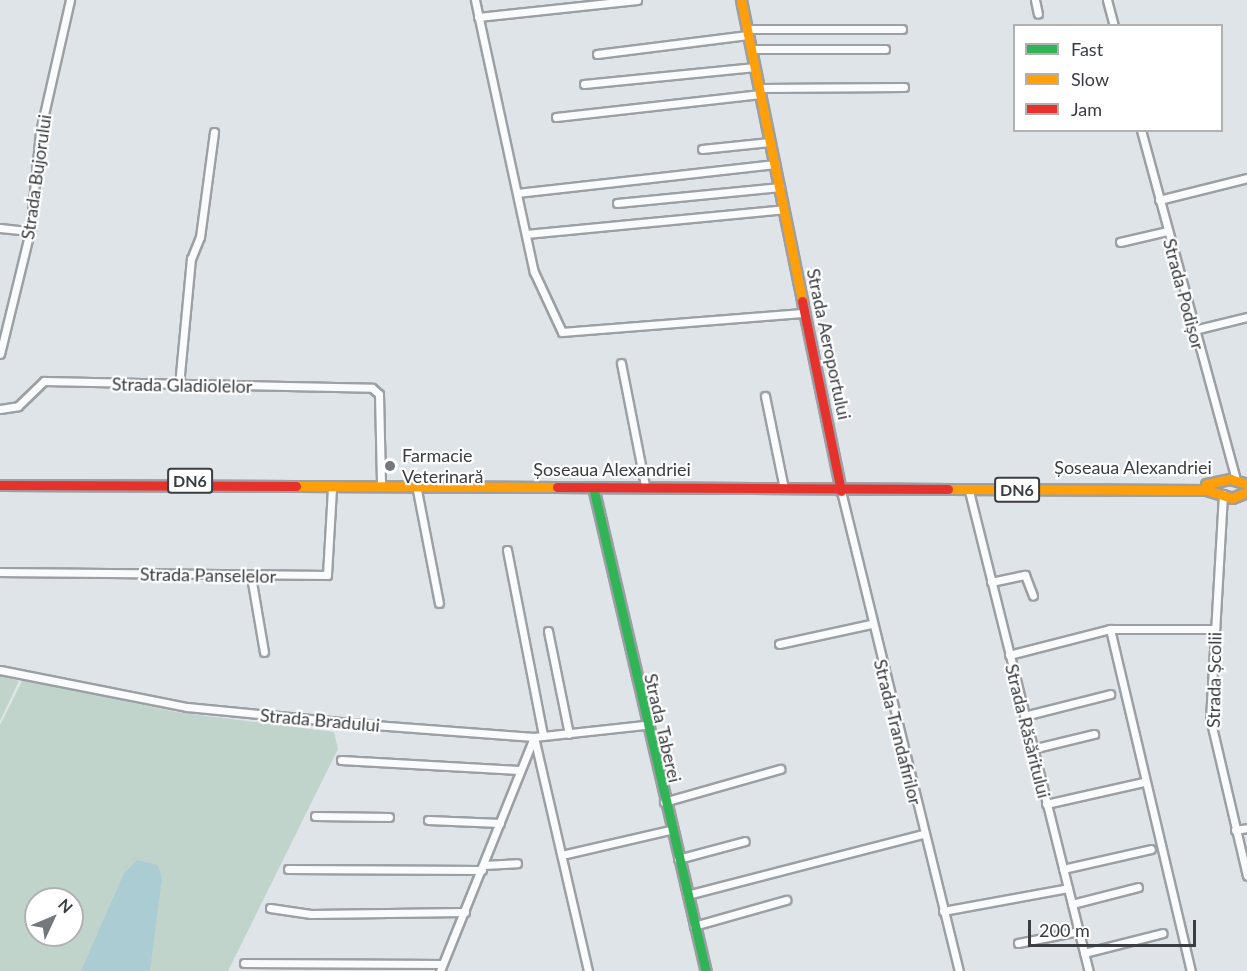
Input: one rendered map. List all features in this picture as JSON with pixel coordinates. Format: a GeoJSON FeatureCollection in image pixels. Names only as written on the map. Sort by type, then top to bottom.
{"type":"FeatureCollection","features":[{"type":"Feature","properties":{"kind":"main road","name":"Strada Aeroportului"},"geometry":{"type":"LineString","coordinates":[[741,0],[841,488]]}},
{"type":"Feature","properties":{"kind":"main road","name":"Șoseaua Alexandriei"},"geometry":{"type":"LineString","coordinates":[[0,479],[645,485],[783,484],[841,488],[969,491],[1223,487],[1240,482],[1240,494],[1223,487],[841,488],[594,491],[0,485]]}},
{"type":"Feature","properties":{"kind":"main road","name":"Strada Taberei"},"geometry":{"type":"LineString","coordinates":[[594,491],[644,725],[706,971]]}},
{"type":"Feature","properties":{"kind":"street","name":"Strada Bujorului"},"geometry":{"type":"LineString","coordinates":[[0,354],[30,231],[40,132],[70,0]]}},
{"type":"Feature","properties":{"kind":"street"},"geometry":{"type":"LineString","coordinates":[[474,0],[534,272],[565,333],[806,313]]}},
{"type":"Feature","properties":{"kind":"street"},"geometry":{"type":"LineString","coordinates":[[478,17],[637,0]]}},
{"type":"Feature","properties":{"kind":"street"},"geometry":{"type":"LineString","coordinates":[[1035,0],[1038,14]]}},
{"type":"Feature","properties":{"kind":"street"},"geometry":{"type":"LineString","coordinates":[[1107,0],[1113,24]]}},
{"type":"Feature","properties":{"kind":"street"},"geometry":{"type":"LineString","coordinates":[[597,54],[748,32],[902,29]]}},
{"type":"Feature","properties":{"kind":"street"},"geometry":{"type":"LineString","coordinates":[[751,49],[885,49]]}},
{"type":"Feature","properties":{"kind":"street"},"geometry":{"type":"LineString","coordinates":[[584,84],[755,67]]}},
{"type":"Feature","properties":{"kind":"street"},"geometry":{"type":"LineString","coordinates":[[556,117],[761,91],[904,87]]}},
{"type":"Feature","properties":{"kind":"street"},"geometry":{"type":"LineString","coordinates":[[179,385],[192,259],[200,237],[214,132]]}},
{"type":"Feature","properties":{"kind":"street","name":"Strada Podișor"},"geometry":{"type":"LineString","coordinates":[[1142,132],[1227,458],[1240,482]]}},
{"type":"Feature","properties":{"kind":"street"},"geometry":{"type":"LineString","coordinates":[[702,149],[770,142]]}},
{"type":"Feature","properties":{"kind":"street"},"geometry":{"type":"LineString","coordinates":[[517,193],[775,164]]}},
{"type":"Feature","properties":{"kind":"street"},"geometry":{"type":"LineString","coordinates":[[1159,200],[1247,178]]}},
{"type":"Feature","properties":{"kind":"street"},"geometry":{"type":"LineString","coordinates":[[617,203],[780,187]]}},
{"type":"Feature","properties":{"kind":"street"},"geometry":{"type":"LineString","coordinates":[[526,234],[784,209]]}},
{"type":"Feature","properties":{"kind":"street"},"geometry":{"type":"LineString","coordinates":[[0,228],[30,231]]}},
{"type":"Feature","properties":{"kind":"street"},"geometry":{"type":"LineString","coordinates":[[1120,242],[1167,231]]}},
{"type":"Feature","properties":{"kind":"street"},"geometry":{"type":"LineString","coordinates":[[1194,330],[1247,317]]}},
{"type":"Feature","properties":{"kind":"street"},"geometry":{"type":"LineString","coordinates":[[621,363],[645,485]]}},
{"type":"Feature","properties":{"kind":"street","name":"Strada Gladiolelor"},"geometry":{"type":"LineString","coordinates":[[0,409],[18,406],[44,381],[376,390],[381,483]]}},
{"type":"Feature","properties":{"kind":"street"},"geometry":{"type":"LineString","coordinates":[[765,396],[783,484]]}},
{"type":"Feature","properties":{"kind":"street","name":"Strada Podișor"},"geometry":{"type":"LineString","coordinates":[[1223,487],[1227,458]]}},
{"type":"Feature","properties":{"kind":"street","name":"Strada Școlii"},"geometry":{"type":"LineString","coordinates":[[1223,487],[1224,516],[1215,629],[1211,728],[1247,876]]}},
{"type":"Feature","properties":{"kind":"street","name":"Strada Panselelor"},"geometry":{"type":"LineString","coordinates":[[0,572],[251,576],[330,573],[332,488]]}},
{"type":"Feature","properties":{"kind":"street","name":"Strada Trandafirilor"},"geometry":{"type":"LineString","coordinates":[[841,488],[871,624],[959,971]]}},
{"type":"Feature","properties":{"kind":"street"},"geometry":{"type":"LineString","coordinates":[[417,490],[438,603]]}},
{"type":"Feature","properties":{"kind":"street","name":"Strada Răsăritului"},"geometry":{"type":"LineString","coordinates":[[969,491],[1089,971]]}},
{"type":"Feature","properties":{"kind":"street","name":"Strada Școlii"},"geometry":{"type":"LineString","coordinates":[[1224,516],[1240,494]]}},
{"type":"Feature","properties":{"kind":"street"},"geometry":{"type":"LineString","coordinates":[[507,550],[543,736]]}},
{"type":"Feature","properties":{"kind":"street"},"geometry":{"type":"LineString","coordinates":[[992,582],[1025,575],[1033,596]]}},
{"type":"Feature","properties":{"kind":"street"},"geometry":{"type":"LineString","coordinates":[[251,576],[264,652]]}},
{"type":"Feature","properties":{"kind":"street"},"geometry":{"type":"LineString","coordinates":[[779,644],[871,624]]}},
{"type":"Feature","properties":{"kind":"street"},"geometry":{"type":"LineString","coordinates":[[1110,629],[1144,782],[1191,971]]}},
{"type":"Feature","properties":{"kind":"street"},"geometry":{"type":"LineString","coordinates":[[1009,656],[1110,629],[1215,629]]}},
{"type":"Feature","properties":{"kind":"street"},"geometry":{"type":"LineString","coordinates":[[548,631],[569,734]]}},
{"type":"Feature","properties":{"kind":"street","name":"Strada Bradului"},"geometry":{"type":"LineString","coordinates":[[0,670],[187,707],[534,737],[644,725]]}},
{"type":"Feature","properties":{"kind":"street"},"geometry":{"type":"LineString","coordinates":[[1024,716],[1110,694]]}},
{"type":"Feature","properties":{"kind":"street"},"geometry":{"type":"LineString","coordinates":[[1032,749],[1094,734]]}},
{"type":"Feature","properties":{"kind":"street"},"geometry":{"type":"LineString","coordinates":[[244,963],[441,968],[534,737]]}},
{"type":"Feature","properties":{"kind":"street"},"geometry":{"type":"LineString","coordinates":[[534,737],[588,971]]}},
{"type":"Feature","properties":{"kind":"street"},"geometry":{"type":"LineString","coordinates":[[341,760],[519,770]]}},
{"type":"Feature","properties":{"kind":"street"},"geometry":{"type":"LineString","coordinates":[[664,805],[780,769]]}},
{"type":"Feature","properties":{"kind":"street"},"geometry":{"type":"LineString","coordinates":[[664,805],[771,776]]}},
{"type":"Feature","properties":{"kind":"street"},"geometry":{"type":"LineString","coordinates":[[1046,804],[1144,782]]}},
{"type":"Feature","properties":{"kind":"street"},"geometry":{"type":"LineString","coordinates":[[315,816],[389,817]]}},
{"type":"Feature","properties":{"kind":"street"},"geometry":{"type":"LineString","coordinates":[[428,820],[500,823]]}},
{"type":"Feature","properties":{"kind":"street"},"geometry":{"type":"LineString","coordinates":[[1235,830],[1247,828]]}},
{"type":"Feature","properties":{"kind":"street"},"geometry":{"type":"LineString","coordinates":[[566,854],[670,830]]}},
{"type":"Feature","properties":{"kind":"street"},"geometry":{"type":"LineString","coordinates":[[687,895],[923,834]]}},
{"type":"Feature","properties":{"kind":"street"},"geometry":{"type":"LineString","coordinates":[[678,859],[745,841]]}},
{"type":"Feature","properties":{"kind":"street"},"geometry":{"type":"LineString","coordinates":[[1063,869],[1151,849]]}},
{"type":"Feature","properties":{"kind":"street"},"geometry":{"type":"LineString","coordinates":[[288,869],[483,867],[517,863]]}},
{"type":"Feature","properties":{"kind":"street"},"geometry":{"type":"LineString","coordinates":[[1072,903],[1138,887]]}},
{"type":"Feature","properties":{"kind":"street"},"geometry":{"type":"LineString","coordinates":[[943,911],[1068,888]]}},
{"type":"Feature","properties":{"kind":"street"},"geometry":{"type":"LineString","coordinates":[[694,926],[786,900]]}},
{"type":"Feature","properties":{"kind":"street"},"geometry":{"type":"LineString","coordinates":[[270,908],[311,914],[465,912]]}},
{"type":"Feature","properties":{"kind":"street"},"geometry":{"type":"LineString","coordinates":[[1018,943],[1079,931]]}},
{"type":"Feature","properties":{"kind":"street"},"geometry":{"type":"LineString","coordinates":[[1084,953],[1163,933]]}},
{"type":"Feature","properties":{"kind":"green space"},"geometry":{"type":"Polygon","coordinates":[[[0,675],[19,681],[0,721],[0,675]]]}},
{"type":"Feature","properties":{"kind":"green space"},"geometry":{"type":"Polygon","coordinates":[[[23,679],[176,712],[334,732],[338,749],[228,971],[0,971],[0,725],[23,679]]]}},
{"type":"Feature","properties":{"kind":"water"},"geometry":{"type":"Polygon","coordinates":[[[137,860],[158,865],[162,878],[150,971],[81,971],[124,873],[137,860]]]}},
{"type":"Feature","properties":{"kind":"traffic: fast"},"geometry":{"type":"LineString","coordinates":[[594,491],[706,971]]}},
{"type":"Feature","properties":{"kind":"traffic: slow"},"geometry":{"type":"LineString","coordinates":[[741,0],[802,301]]}},
{"type":"Feature","properties":{"kind":"traffic: slow"},"geometry":{"type":"LineString","coordinates":[[1206,484],[1230,479],[1247,484]]}},
{"type":"Feature","properties":{"kind":"traffic: slow"},"geometry":{"type":"LineString","coordinates":[[296,486],[557,487]]}},
{"type":"Feature","properties":{"kind":"traffic: slow"},"geometry":{"type":"LineString","coordinates":[[948,489],[1206,490],[1232,498],[1247,492]]}},
{"type":"Feature","properties":{"kind":"traffic: jam"},"geometry":{"type":"LineString","coordinates":[[802,301],[841,491]]}},
{"type":"Feature","properties":{"kind":"traffic: jam"},"geometry":{"type":"LineString","coordinates":[[0,485],[296,486]]}},
{"type":"Feature","properties":{"kind":"traffic: jam"},"geometry":{"type":"LineString","coordinates":[[557,487],[948,489]]}},
{"type":"Feature","properties":{"kind":"place","name":"Farmacie Veterinară"},"geometry":{"type":"Point","coordinates":[390,466]}}]}
